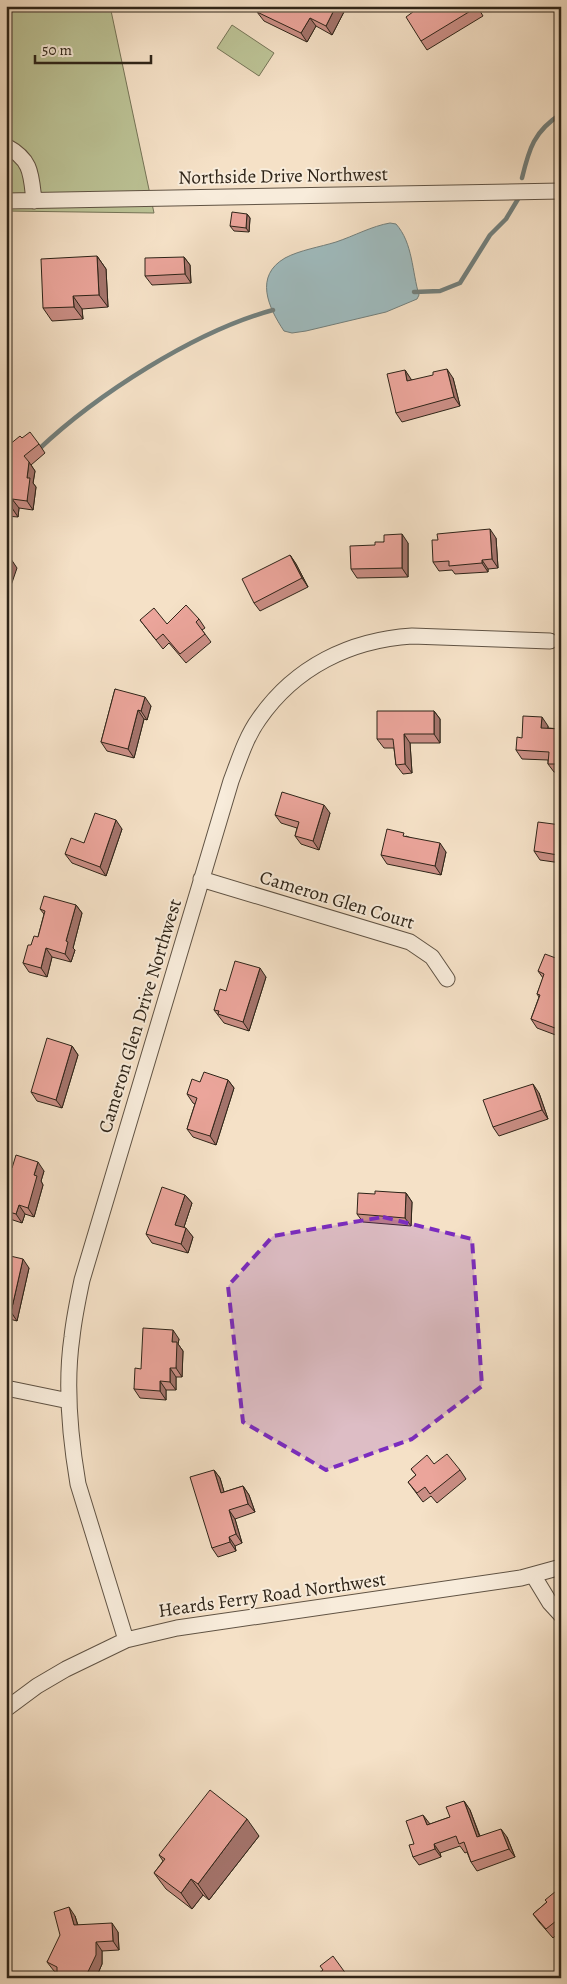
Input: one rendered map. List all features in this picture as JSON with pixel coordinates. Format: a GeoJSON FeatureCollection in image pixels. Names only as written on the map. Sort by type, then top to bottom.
{"type":"FeatureCollection","features":[{"type":"Feature","properties":{"kind":"street"},"geometry":{"type":"LineString","coordinates":[[6,146],[25,160],[31,171],[34,201]]}},
{"type":"Feature","properties":{"kind":"street","name":"Northside Drive Northwest"},"geometry":{"type":"LineString","coordinates":[[6,201],[561,191]]}},
{"type":"Feature","properties":{"kind":"street","name":"Cameron Glen Drive Northwest"},"geometry":{"type":"LineString","coordinates":[[126,1640],[78,1484],[69,1401],[71,1339],[82,1280],[201,879],[231,781],[250,736],[258,720],[274,699],[308,669],[348,648],[392,637],[412,636],[550,641]]}},
{"type":"Feature","properties":{"kind":"street","name":"Cameron Glen Court"},"geometry":{"type":"LineString","coordinates":[[201,879],[410,942],[432,957],[447,979]]}},
{"type":"Feature","properties":{"kind":"street"},"geometry":{"type":"LineString","coordinates":[[6,1388],[69,1401]]}},
{"type":"Feature","properties":{"kind":"street","name":"Heards Ferry Road Northwest"},"geometry":{"type":"LineString","coordinates":[[6,1709],[37,1686],[66,1669],[126,1640],[177,1628],[533,1575],[561,1567]]}},
{"type":"Feature","properties":{"kind":"street"},"geometry":{"type":"LineString","coordinates":[[533,1575],[550,1603],[561,1615]]}},
{"type":"Feature","properties":{"kind":"highlighted area"},"geometry":{"type":"Polygon","coordinates":[[[383,1217],[472,1239],[482,1386],[412,1439],[326,1470],[243,1422],[228,1286],[273,1236],[383,1217]]]}},
{"type":"Feature","properties":{"kind":"green space"},"geometry":{"type":"Polygon","coordinates":[[[6,6],[110,6],[154,213],[6,211],[6,6]]]}},
{"type":"Feature","properties":{"kind":"green space"},"geometry":{"type":"Polygon","coordinates":[[[232,25],[274,53],[259,76],[217,48],[232,25]]]}},
{"type":"Feature","properties":{"kind":"water"},"geometry":{"type":"Polygon","coordinates":[[[390,223],[396,224],[406,240],[419,295],[417,299],[386,312],[306,331],[292,333],[284,331],[273,312],[267,292],[267,283],[275,265],[297,253],[336,242],[390,223]]]}},
{"type":"Feature","properties":{"kind":"building"},"geometry":{"type":"Polygon","coordinates":[[[261,6],[336,6],[326,26],[310,18],[301,33],[257,12],[261,6]]]}},
{"type":"Feature","properties":{"kind":"building"},"geometry":{"type":"Polygon","coordinates":[[[421,6],[477,7],[421,41],[406,17],[421,6]]]}},
{"type":"Feature","properties":{"kind":"building"},"geometry":{"type":"Polygon","coordinates":[[[232,212],[247,214],[246,228],[230,226],[232,212]]]}},
{"type":"Feature","properties":{"kind":"building"},"geometry":{"type":"Polygon","coordinates":[[[97,256],[99,295],[73,296],[74,307],[43,308],[41,259],[97,256]]]}},
{"type":"Feature","properties":{"kind":"building"},"geometry":{"type":"Polygon","coordinates":[[[184,257],[185,274],[145,276],[145,258],[184,257]]]}},
{"type":"Feature","properties":{"kind":"building"},"geometry":{"type":"Polygon","coordinates":[[[447,369],[454,397],[396,413],[387,374],[405,370],[407,381],[433,375],[433,372],[447,369]]]}},
{"type":"Feature","properties":{"kind":"building"},"geometry":{"type":"Polygon","coordinates":[[[30,432],[39,444],[24,456],[29,462],[27,478],[30,478],[27,501],[12,499],[12,508],[6,507],[6,451],[11,448],[9,445],[20,436],[22,438],[30,432]]]}},
{"type":"Feature","properties":{"kind":"building"},"geometry":{"type":"Polygon","coordinates":[[[490,529],[492,559],[482,560],[482,563],[449,566],[449,561],[433,562],[432,540],[438,540],[437,534],[490,529]]]}},
{"type":"Feature","properties":{"kind":"building"},"geometry":{"type":"Polygon","coordinates":[[[402,534],[402,568],[351,569],[350,546],[375,545],[375,542],[384,542],[384,535],[402,534]]]}},
{"type":"Feature","properties":{"kind":"building"},"geometry":{"type":"Polygon","coordinates":[[[290,555],[302,578],[254,603],[242,579],[290,555]]]}},
{"type":"Feature","properties":{"kind":"building"},"geometry":{"type":"Polygon","coordinates":[[[6,558],[11,559],[6,572],[6,558]]]}},
{"type":"Feature","properties":{"kind":"building"},"geometry":{"type":"Polygon","coordinates":[[[186,605],[199,619],[196,622],[205,634],[180,654],[163,634],[156,640],[140,620],[154,608],[167,624],[186,605]]]}},
{"type":"Feature","properties":{"kind":"building"},"geometry":{"type":"Polygon","coordinates":[[[115,689],[145,697],[141,711],[138,710],[128,749],[101,742],[115,689]]]}},
{"type":"Feature","properties":{"kind":"building"},"geometry":{"type":"Polygon","coordinates":[[[377,711],[434,711],[434,734],[404,734],[405,764],[396,765],[393,739],[377,739],[377,711]]]}},
{"type":"Feature","properties":{"kind":"building"},"geometry":{"type":"Polygon","coordinates":[[[523,716],[542,717],[541,728],[561,729],[561,764],[548,764],[549,752],[516,750],[517,737],[522,738],[523,716]]]}},
{"type":"Feature","properties":{"kind":"building"},"geometry":{"type":"Polygon","coordinates":[[[282,792],[324,805],[313,841],[295,836],[299,822],[275,815],[282,792]]]}},
{"type":"Feature","properties":{"kind":"building"},"geometry":{"type":"Polygon","coordinates":[[[95,813],[116,820],[100,867],[65,854],[71,838],[84,843],[95,813]]]}},
{"type":"Feature","properties":{"kind":"building"},"geometry":{"type":"Polygon","coordinates":[[[538,822],[561,825],[561,848],[559,848],[558,855],[534,851],[538,822]]]}},
{"type":"Feature","properties":{"kind":"building"},"geometry":{"type":"Polygon","coordinates":[[[387,829],[404,833],[403,836],[440,843],[435,866],[381,855],[387,829]]]}},
{"type":"Feature","properties":{"kind":"building"},"geometry":{"type":"Polygon","coordinates":[[[44,896],[76,905],[66,941],[68,942],[65,954],[46,948],[41,968],[23,963],[28,945],[31,945],[34,936],[38,937],[45,911],[40,909],[44,896]]]}},
{"type":"Feature","properties":{"kind":"building"},"geometry":{"type":"Polygon","coordinates":[[[545,954],[561,960],[561,1011],[555,1028],[531,1019],[540,995],[537,994],[544,974],[538,971],[545,954]]]}},
{"type":"Feature","properties":{"kind":"building"},"geometry":{"type":"Polygon","coordinates":[[[235,961],[260,968],[243,1022],[218,1014],[219,1011],[214,1010],[220,989],[226,991],[235,961]]]}},
{"type":"Feature","properties":{"kind":"building"},"geometry":{"type":"Polygon","coordinates":[[[47,1038],[72,1046],[56,1100],[31,1092],[47,1038]]]}},
{"type":"Feature","properties":{"kind":"building"},"geometry":{"type":"Polygon","coordinates":[[[204,1072],[228,1080],[210,1136],[187,1129],[197,1098],[187,1094],[192,1079],[200,1082],[204,1072]]]}},
{"type":"Feature","properties":{"kind":"building"},"geometry":{"type":"Polygon","coordinates":[[[533,1084],[542,1110],[493,1127],[483,1100],[533,1084]]]}},
{"type":"Feature","properties":{"kind":"building"},"geometry":{"type":"Polygon","coordinates":[[[16,1155],[38,1162],[34,1175],[37,1176],[28,1208],[19,1205],[16,1214],[6,1211],[6,1167],[12,1168],[16,1155]]]}},
{"type":"Feature","properties":{"kind":"building"},"geometry":{"type":"Polygon","coordinates":[[[162,1187],[185,1195],[175,1225],[186,1228],[181,1244],[146,1234],[162,1187]]]}},
{"type":"Feature","properties":{"kind":"building"},"geometry":{"type":"Polygon","coordinates":[[[375,1191],[406,1193],[405,1218],[357,1214],[358,1193],[375,1194],[375,1191]]]}},
{"type":"Feature","properties":{"kind":"building"},"geometry":{"type":"Polygon","coordinates":[[[6,1255],[23,1259],[11,1312],[6,1311],[6,1255]]]}},
{"type":"Feature","properties":{"kind":"building"},"geometry":{"type":"Polygon","coordinates":[[[143,1328],[173,1330],[172,1342],[177,1342],[176,1368],[170,1368],[170,1382],[160,1381],[160,1391],[134,1389],[135,1368],[141,1369],[143,1328]]]}},
{"type":"Feature","properties":{"kind":"building"},"geometry":{"type":"Polygon","coordinates":[[[447,1454],[460,1470],[430,1494],[425,1487],[417,1493],[408,1482],[416,1475],[411,1469],[427,1455],[434,1464],[447,1454]]]}},
{"type":"Feature","properties":{"kind":"building"},"geometry":{"type":"Polygon","coordinates":[[[214,1470],[221,1493],[243,1486],[248,1504],[229,1510],[236,1534],[229,1537],[230,1542],[212,1548],[190,1477],[214,1470]]]}},
{"type":"Feature","properties":{"kind":"building"},"geometry":{"type":"Polygon","coordinates":[[[210,1790],[247,1819],[198,1884],[191,1879],[181,1893],[154,1873],[165,1859],[159,1855],[210,1790]]]}},
{"type":"Feature","properties":{"kind":"building"},"geometry":{"type":"Polygon","coordinates":[[[464,1801],[477,1837],[501,1829],[509,1849],[471,1862],[464,1842],[459,1844],[456,1836],[434,1844],[435,1849],[413,1857],[409,1845],[414,1844],[406,1821],[423,1815],[427,1825],[450,1817],[446,1807],[464,1801]]]}},
{"type":"Feature","properties":{"kind":"building"},"geometry":{"type":"Polygon","coordinates":[[[561,1887],[561,1917],[546,1929],[533,1914],[547,1902],[545,1900],[561,1887]]]}},
{"type":"Feature","properties":{"kind":"building"},"geometry":{"type":"Polygon","coordinates":[[[69,1907],[74,1925],[112,1923],[113,1941],[96,1942],[96,1955],[85,1978],[57,1978],[57,1967],[47,1962],[60,1935],[54,1912],[69,1907]]]}},
{"type":"Feature","properties":{"kind":"building"},"geometry":{"type":"Polygon","coordinates":[[[333,1956],[349,1978],[313,1978],[323,1970],[320,1966],[333,1956]]]}},
{"type":"Feature","properties":{"kind":"waterway"},"geometry":{"type":"LineString","coordinates":[[522,178],[527,158],[534,142],[544,127],[561,114]]}},
{"type":"Feature","properties":{"kind":"waterway"},"geometry":{"type":"LineString","coordinates":[[414,292],[440,291],[460,283],[490,235],[506,219],[518,199]]}},
{"type":"Feature","properties":{"kind":"waterway"},"geometry":{"type":"LineString","coordinates":[[38,450],[88,408],[148,367],[212,333],[273,310]]}}]}
